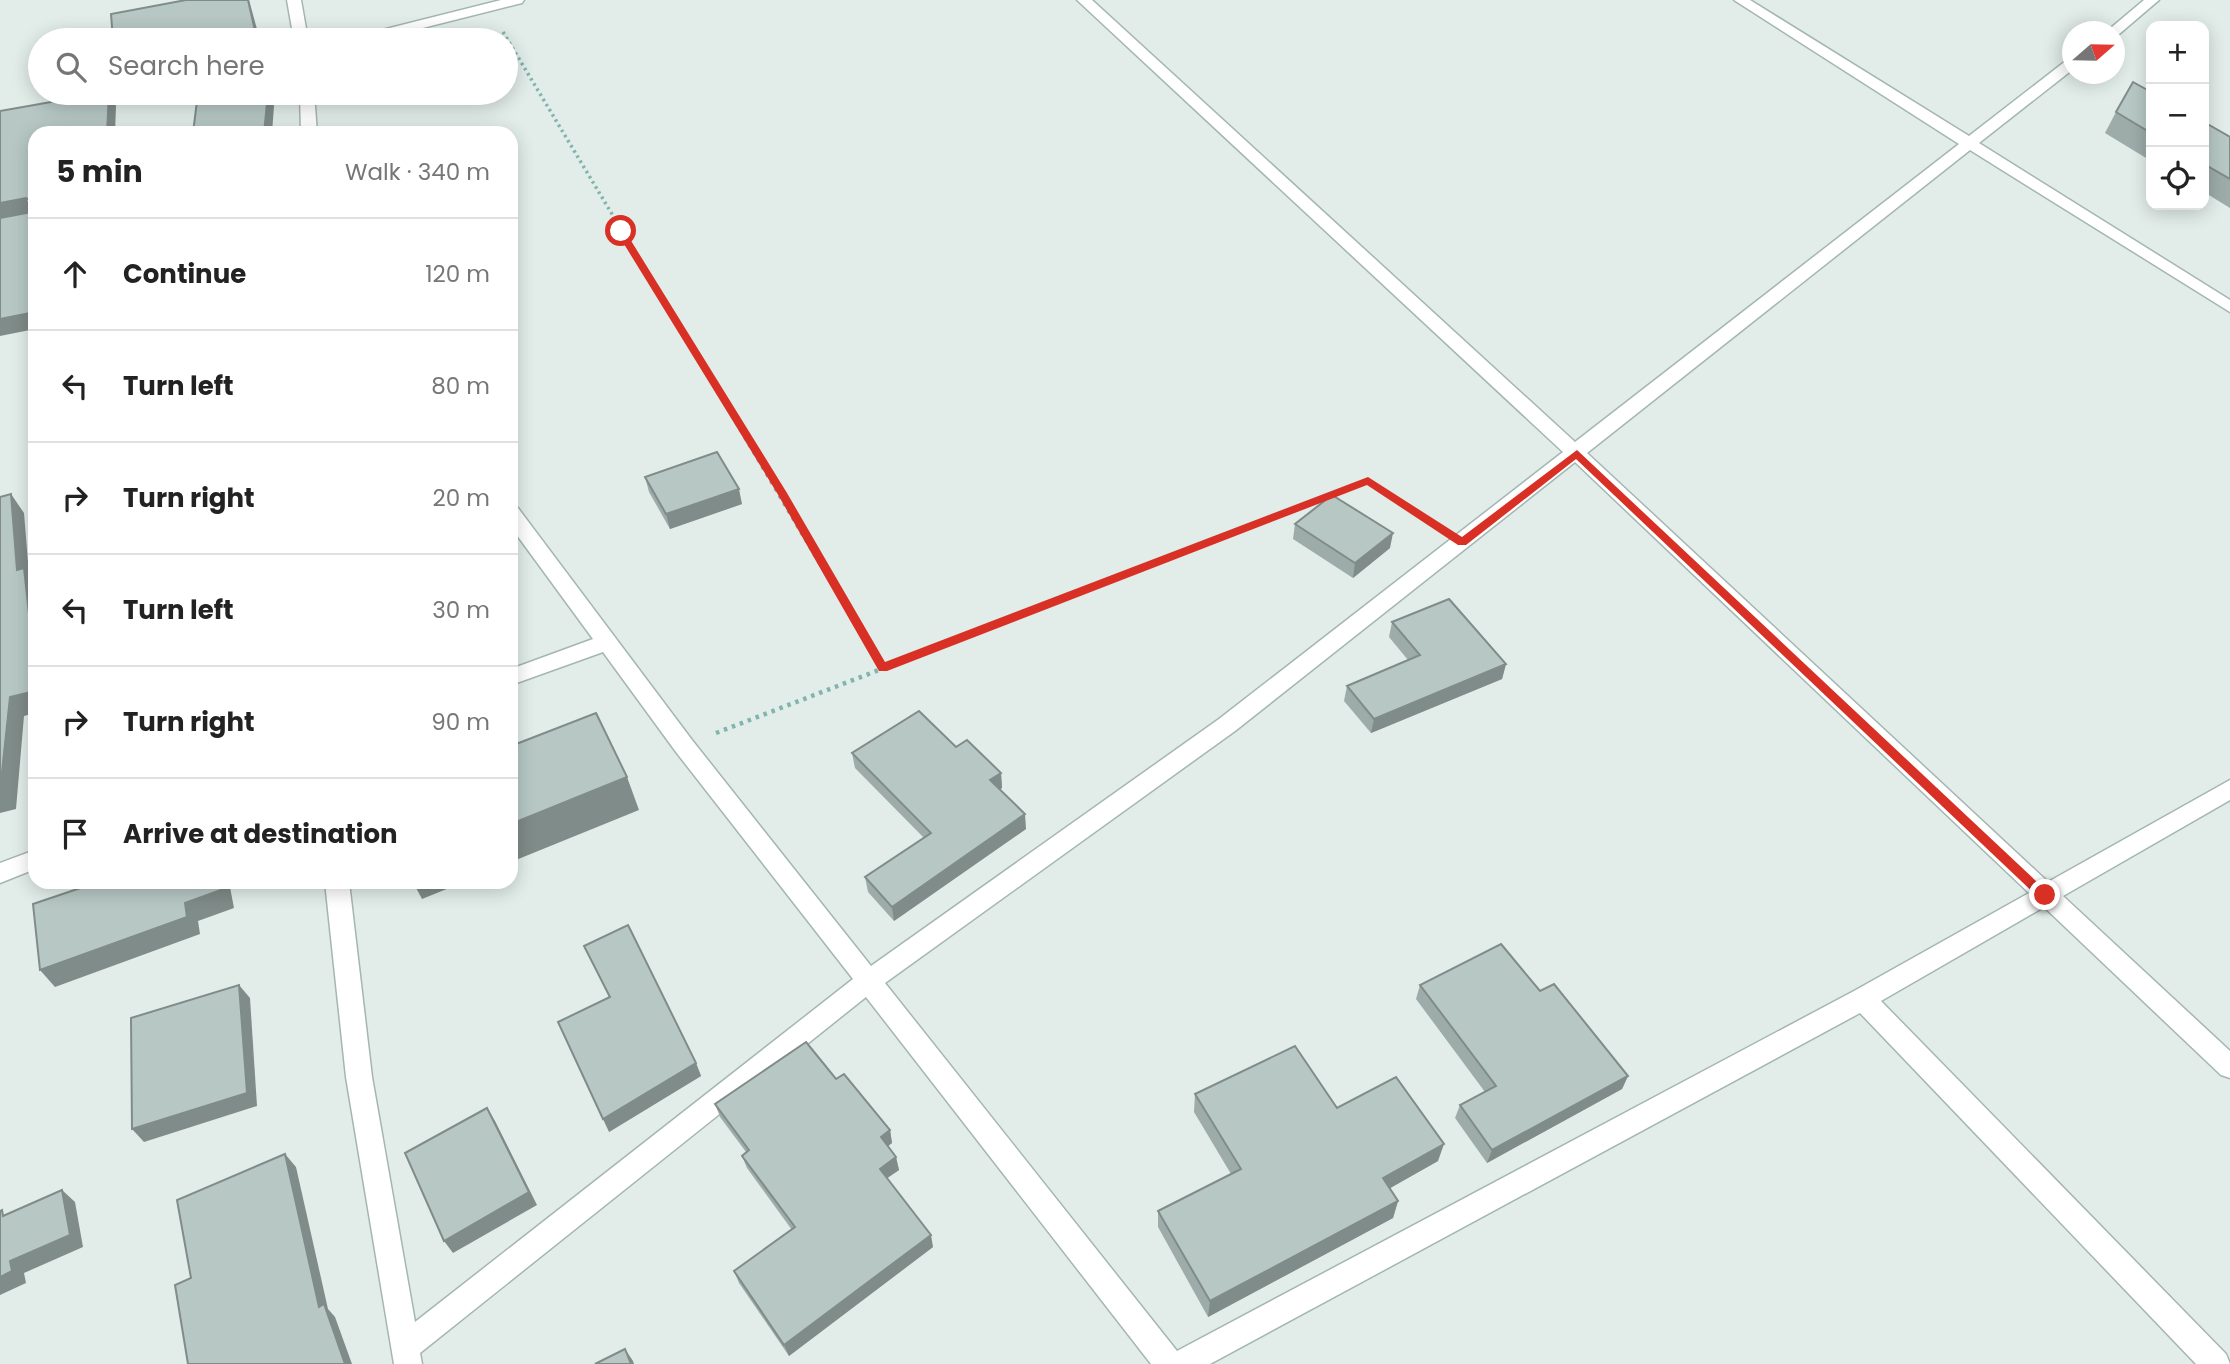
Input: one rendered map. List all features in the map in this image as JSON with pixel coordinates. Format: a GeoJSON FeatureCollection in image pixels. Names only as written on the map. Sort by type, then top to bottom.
{"type":"FeatureCollection","features":[{"type":"Feature","properties":{"kind":"street"},"geometry":{"type":"LineString","coordinates":[[294,0],[300,28]]}},
{"type":"Feature","properties":{"kind":"street"},"geometry":{"type":"LineString","coordinates":[[401,28],[486,4],[517,0]]}},
{"type":"Feature","properties":{"kind":"street"},"geometry":{"type":"LineString","coordinates":[[1084,0],[1577,454],[2230,1067]]}},
{"type":"Feature","properties":{"kind":"street"},"geometry":{"type":"LineString","coordinates":[[1741,0],[2230,307]]}},
{"type":"Feature","properties":{"kind":"street"},"geometry":{"type":"LineString","coordinates":[[2125,22],[2152,0]]}},
{"type":"Feature","properties":{"kind":"street"},"geometry":{"type":"LineString","coordinates":[[338,889],[359,1077],[407,1355],[867,982],[1227,725],[1577,454],[2062,71]]}},
{"type":"Feature","properties":{"kind":"street"},"geometry":{"type":"LineString","coordinates":[[308,105],[309,126]]}},
{"type":"Feature","properties":{"kind":"street"},"geometry":{"type":"LineString","coordinates":[[518,523],[684,746],[1169,1364]]}},
{"type":"Feature","properties":{"kind":"street"},"geometry":{"type":"LineString","coordinates":[[518,674],[606,643]]}},
{"type":"Feature","properties":{"kind":"street"},"geometry":{"type":"LineString","coordinates":[[1181,1364],[1863,999],[2230,789]]}},
{"type":"Feature","properties":{"kind":"street"},"geometry":{"type":"LineString","coordinates":[[0,873],[28,862]]}},
{"type":"Feature","properties":{"kind":"street"},"geometry":{"type":"LineString","coordinates":[[1863,999],[2216,1364]]}},
{"type":"Feature","properties":{"kind":"path"},"geometry":{"type":"LineString","coordinates":[[486,4],[500,28]]}},
{"type":"Feature","properties":{"kind":"path"},"geometry":{"type":"LineString","coordinates":[[518,58],[782,493],[883,668]]}},
{"type":"Feature","properties":{"kind":"path"},"geometry":{"type":"LineString","coordinates":[[684,746],[1368,481],[1462,543]]}},
{"type":"Feature","properties":{"kind":"building"},"geometry":{"type":"Polygon","coordinates":[[[186,0],[248,0],[254,28],[112,28],[111,14],[186,0]]]}},
{"type":"Feature","properties":{"kind":"building"},"geometry":{"type":"Polygon","coordinates":[[[2133,82],[2146,89],[2146,130],[2116,112],[2133,82]]]}},
{"type":"Feature","properties":{"kind":"building"},"geometry":{"type":"Polygon","coordinates":[[[34,105],[108,105],[107,126],[28,126],[28,199],[0,203],[0,111],[34,105]]]}},
{"type":"Feature","properties":{"kind":"building"},"geometry":{"type":"Polygon","coordinates":[[[196,105],[267,105],[265,126],[194,126],[196,105]]]}},
{"type":"Feature","properties":{"kind":"building"},"geometry":{"type":"Polygon","coordinates":[[[2209,125],[2230,137],[2230,179],[2209,167],[2209,125]]]}},
{"type":"Feature","properties":{"kind":"building"},"geometry":{"type":"Polygon","coordinates":[[[28,206],[28,313],[0,319],[0,218],[27,213],[28,206]]]}},
{"type":"Feature","properties":{"kind":"building"},"geometry":{"type":"Polygon","coordinates":[[[717,452],[739,489],[666,514],[645,477],[717,452]]]}},
{"type":"Feature","properties":{"kind":"building"},"geometry":{"type":"Polygon","coordinates":[[[11,494],[17,570],[24,568],[28,605],[28,693],[10,697],[0,791],[0,497],[11,494]]]}},
{"type":"Feature","properties":{"kind":"building"},"geometry":{"type":"Polygon","coordinates":[[[1332,495],[1393,533],[1355,563],[1295,524],[1332,495]]]}},
{"type":"Feature","properties":{"kind":"building"},"geometry":{"type":"Polygon","coordinates":[[[1449,599],[1506,664],[1374,719],[1347,686],[1420,655],[1392,622],[1449,599]]]}},
{"type":"Feature","properties":{"kind":"building"},"geometry":{"type":"Polygon","coordinates":[[[919,711],[956,747],[967,740],[1001,773],[990,780],[1025,814],[892,907],[865,877],[931,833],[852,753],[919,711]]]}},
{"type":"Feature","properties":{"kind":"building"},"geometry":{"type":"Polygon","coordinates":[[[596,713],[627,777],[518,821],[518,743],[596,713]]]}},
{"type":"Feature","properties":{"kind":"building"},"geometry":{"type":"Polygon","coordinates":[[[77,889],[221,890],[185,903],[187,917],[40,970],[33,904],[77,889]]]}},
{"type":"Feature","properties":{"kind":"building"},"geometry":{"type":"Polygon","coordinates":[[[628,925],[696,1063],[603,1119],[558,1022],[610,997],[584,946],[628,925]]]}},
{"type":"Feature","properties":{"kind":"building"},"geometry":{"type":"Polygon","coordinates":[[[1501,944],[1540,991],[1554,984],[1628,1076],[1492,1150],[1460,1105],[1496,1086],[1420,985],[1501,944]]]}},
{"type":"Feature","properties":{"kind":"building"},"geometry":{"type":"Polygon","coordinates":[[[239,985],[247,1093],[132,1129],[131,1018],[239,985]]]}},
{"type":"Feature","properties":{"kind":"building"},"geometry":{"type":"Polygon","coordinates":[[[806,1042],[836,1079],[844,1074],[890,1130],[881,1137],[896,1157],[880,1169],[931,1235],[784,1345],[734,1271],[795,1227],[742,1156],[749,1150],[715,1104],[806,1042]]]}},
{"type":"Feature","properties":{"kind":"building"},"geometry":{"type":"Polygon","coordinates":[[[1295,1046],[1337,1108],[1396,1077],[1444,1144],[1383,1178],[1398,1201],[1210,1301],[1158,1211],[1241,1169],[1195,1094],[1295,1046]]]}},
{"type":"Feature","properties":{"kind":"building"},"geometry":{"type":"Polygon","coordinates":[[[487,1108],[529,1192],[444,1241],[405,1153],[487,1108]]]}},
{"type":"Feature","properties":{"kind":"building"},"geometry":{"type":"Polygon","coordinates":[[[285,1154],[319,1307],[324,1304],[345,1364],[188,1364],[175,1285],[191,1278],[177,1200],[285,1154]]]}},
{"type":"Feature","properties":{"kind":"building"},"geometry":{"type":"Polygon","coordinates":[[[62,1190],[70,1235],[10,1261],[12,1271],[0,1277],[0,1211],[2,1210],[3,1216],[62,1190]]]}},
{"type":"Feature","properties":{"kind":"building"},"geometry":{"type":"Polygon","coordinates":[[[625,1349],[631,1364],[595,1364],[625,1349]]]}},
{"type":"Feature","properties":{"kind":"route"},"geometry":{"type":"LineString","coordinates":[[621,231],[782,493],[883,668],[1368,481],[1462,543],[1577,454],[2045,895]]}}]}
